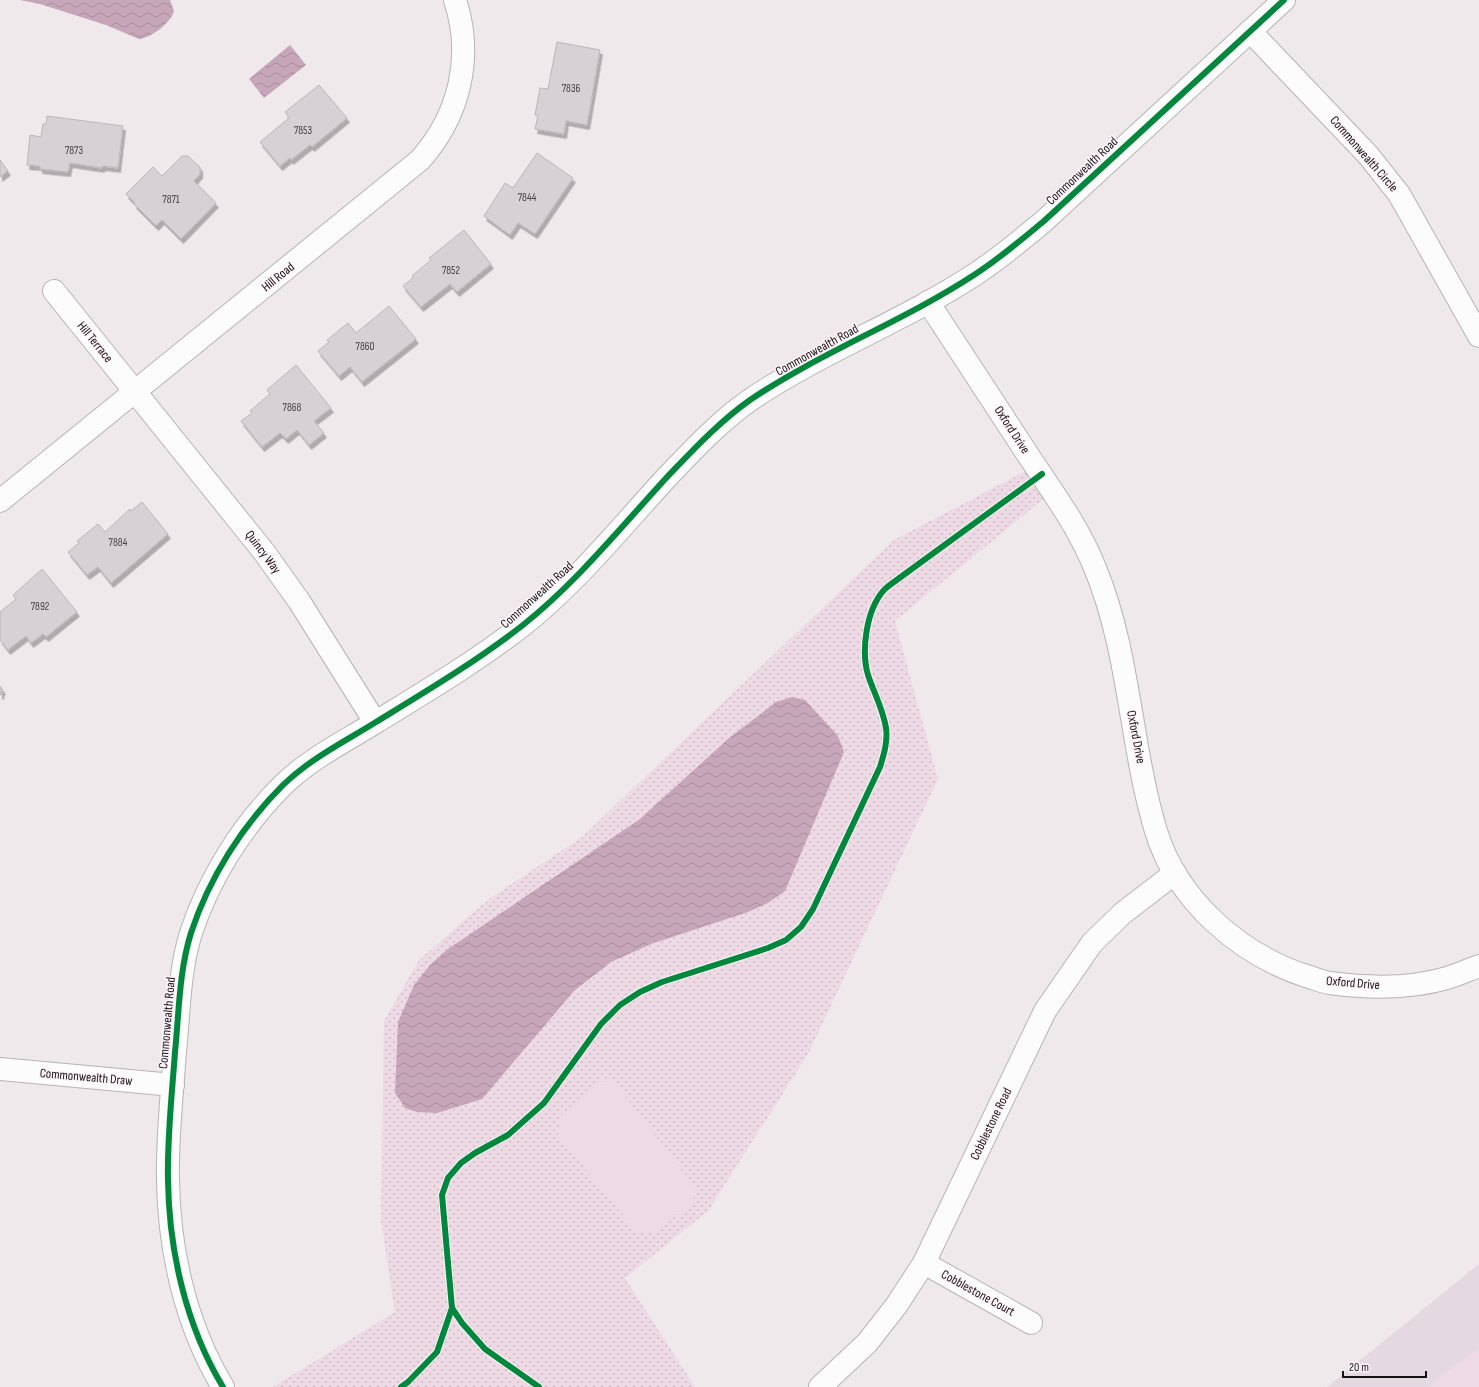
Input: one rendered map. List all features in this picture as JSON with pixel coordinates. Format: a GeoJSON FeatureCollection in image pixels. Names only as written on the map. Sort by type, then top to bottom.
{"type":"FeatureCollection","features":[{"type":"Feature","properties":{"kind":"street","name":"Hill Road"},"geometry":{"type":"LineString","coordinates":[[0,501],[408,172],[431,148],[441,134],[450,117],[461,77],[463,34],[455,0]]}},
{"type":"Feature","properties":{"kind":"street","name":"Commonwealth Road"},"geometry":{"type":"LineString","coordinates":[[223,1387],[196,1330],[180,1281],[174,1244],[168,1180],[173,1085],[181,982],[190,936],[206,896],[224,861],[252,820],[284,784],[317,757],[501,642],[535,615],[566,586],[713,429],[740,408],[795,373],[928,302],[973,276],[1006,252],[1044,221],[1284,0]]}},
{"type":"Feature","properties":{"kind":"street","name":"Commonwealth Circle"},"geometry":{"type":"LineString","coordinates":[[1250,31],[1368,155],[1399,194],[1479,336]]}},
{"type":"Feature","properties":{"kind":"street","name":"Hill Terrace"},"geometry":{"type":"LineString","coordinates":[[54,291],[136,392]]}},
{"type":"Feature","properties":{"kind":"street","name":"Oxford Drive"},"geometry":{"type":"LineString","coordinates":[[928,302],[1068,514],[1089,551],[1107,597],[1119,646],[1146,792],[1156,833],[1174,873],[1201,907],[1218,924],[1253,952],[1289,970],[1328,983],[1405,986],[1446,979],[1479,966]]}},
{"type":"Feature","properties":{"kind":"street","name":"Quincy Way"},"geometry":{"type":"LineString","coordinates":[[136,392],[264,552],[299,601],[375,722]]}},
{"type":"Feature","properties":{"kind":"street","name":"Cobblestone Road"},"geometry":{"type":"LineString","coordinates":[[820,1387],[867,1343],[896,1306],[924,1264],[1046,1011],[1092,943],[1123,913],[1174,873]]}},
{"type":"Feature","properties":{"kind":"street","name":"Commonwealth Draw"},"geometry":{"type":"LineString","coordinates":[[0,1070],[173,1085]]}},
{"type":"Feature","properties":{"kind":"street","name":"Cobblestone Court"},"geometry":{"type":"LineString","coordinates":[[924,1264],[1032,1324]]}},
{"type":"Feature","properties":{"kind":"shaded area"},"geometry":{"type":"Polygon","coordinates":[[[1035,466],[1053,491],[895,621],[938,779],[808,1054],[708,1211],[625,1278],[695,1387],[273,1387],[395,1312],[381,1221],[384,1021],[419,960],[489,899],[582,837],[894,540],[1035,466]]]}},
{"type":"Feature","properties":{"kind":"shaded area"},"geometry":{"type":"Polygon","coordinates":[[[609,1076],[695,1187],[693,1202],[655,1233],[636,1231],[558,1135],[560,1116],[609,1076]]]}},
{"type":"Feature","properties":{"kind":"shaded area"},"geometry":{"type":"Polygon","coordinates":[[[1479,1264],[1479,1387],[1327,1387],[1479,1264]]]}},
{"type":"Feature","properties":{"kind":"shaded area"},"geometry":{"type":"Polygon","coordinates":[[[1479,1349],[1479,1387],[1431,1387],[1446,1372],[1479,1349]]]}},
{"type":"Feature","properties":{"kind":"water"},"geometry":{"type":"Polygon","coordinates":[[[20,0],[170,0],[174,11],[165,25],[155,33],[139,39],[106,25],[40,4],[20,0]]]}},
{"type":"Feature","properties":{"kind":"water"},"geometry":{"type":"Polygon","coordinates":[[[290,45],[306,65],[264,98],[249,79],[290,45]]]}},
{"type":"Feature","properties":{"kind":"water"},"geometry":{"type":"Polygon","coordinates":[[[792,697],[805,700],[838,736],[844,752],[785,891],[768,903],[748,912],[651,944],[611,962],[574,991],[482,1099],[437,1113],[417,1112],[405,1108],[395,1093],[398,1022],[414,985],[431,964],[448,949],[640,819],[729,738],[776,702],[792,697]]]}},
{"type":"Feature","properties":{"kind":"building"},"geometry":{"type":"Polygon","coordinates":[[[557,42],[600,50],[587,125],[566,121],[564,134],[535,129],[538,116],[535,115],[540,88],[548,89],[557,42]]]}},
{"type":"Feature","properties":{"kind":"building"},"geometry":{"type":"Polygon","coordinates":[[[319,85],[347,118],[312,147],[310,145],[291,160],[290,158],[280,166],[260,142],[289,118],[285,112],[319,85]]]}},
{"type":"Feature","properties":{"kind":"building"},"geometry":{"type":"Polygon","coordinates":[[[47,116],[123,126],[118,168],[103,166],[102,168],[70,163],[68,172],[40,169],[40,166],[27,165],[30,135],[41,137],[43,124],[46,124],[47,116]]]}},
{"type":"Feature","properties":{"kind":"building"},"geometry":{"type":"Polygon","coordinates":[[[537,153],[573,178],[535,234],[518,223],[510,235],[484,216],[505,183],[513,188],[537,153]]]}},
{"type":"Feature","properties":{"kind":"building"},"geometry":{"type":"Polygon","coordinates":[[[182,156],[188,156],[200,167],[200,174],[194,181],[216,203],[181,239],[162,220],[156,226],[126,194],[153,167],[162,176],[182,156]]]}},
{"type":"Feature","properties":{"kind":"building"},"geometry":{"type":"Polygon","coordinates":[[[0,160],[8,171],[0,177],[0,160]]]}},
{"type":"Feature","properties":{"kind":"building"},"geometry":{"type":"Polygon","coordinates":[[[464,230],[491,264],[457,292],[450,284],[421,307],[403,286],[413,278],[412,276],[431,260],[429,258],[464,230]]]}},
{"type":"Feature","properties":{"kind":"building"},"geometry":{"type":"Polygon","coordinates":[[[389,306],[416,339],[362,382],[350,367],[339,376],[318,351],[329,342],[327,340],[348,323],[356,333],[389,306]]]}},
{"type":"Feature","properties":{"kind":"building"},"geometry":{"type":"Polygon","coordinates":[[[296,365],[331,408],[314,421],[324,433],[309,445],[297,430],[286,439],[280,433],[262,447],[241,421],[252,413],[250,411],[270,394],[267,390],[296,365]]]}},
{"type":"Feature","properties":{"kind":"building"},"geometry":{"type":"Polygon","coordinates":[[[142,502],[168,534],[111,583],[98,567],[87,575],[68,552],[79,543],[77,541],[98,524],[105,532],[130,509],[131,511],[142,502]]]}},
{"type":"Feature","properties":{"kind":"building"},"geometry":{"type":"Polygon","coordinates":[[[42,569],[77,612],[46,637],[43,634],[31,643],[26,636],[8,650],[0,640],[0,612],[16,599],[13,595],[42,569]]]}},
{"type":"Feature","properties":{"kind":"building"},"geometry":{"type":"Polygon","coordinates":[[[0,686],[3,690],[1,692],[2,694],[0,695],[0,686]]]}},
{"type":"Feature","properties":{"kind":"cycle path"},"geometry":{"type":"LineString","coordinates":[[223,1387],[210,1364],[199,1339],[182,1287],[176,1261],[169,1207],[169,1132],[180,992],[187,947],[198,913],[207,892],[228,854],[254,818],[283,785],[305,767],[328,751],[469,664],[523,625],[562,591],[687,456],[739,408],[805,367],[947,292],[983,269],[1010,249],[1044,221],[1284,0]]}},
{"type":"Feature","properties":{"kind":"cycle path"},"geometry":{"type":"LineString","coordinates":[[539,1387],[485,1349],[462,1323],[452,1308],[442,1195],[448,1178],[461,1163],[475,1153],[508,1135],[544,1103],[601,1024],[620,1005],[640,992],[662,982],[768,948],[786,940],[801,927],[813,909],[880,767],[884,752],[886,743],[885,721],[868,675],[865,654],[865,643],[869,619],[878,598],[891,584],[1042,474]]}},
{"type":"Feature","properties":{"kind":"cycle path"},"geometry":{"type":"LineString","coordinates":[[401,1387],[408,1382],[437,1352],[452,1308]]}}]}
